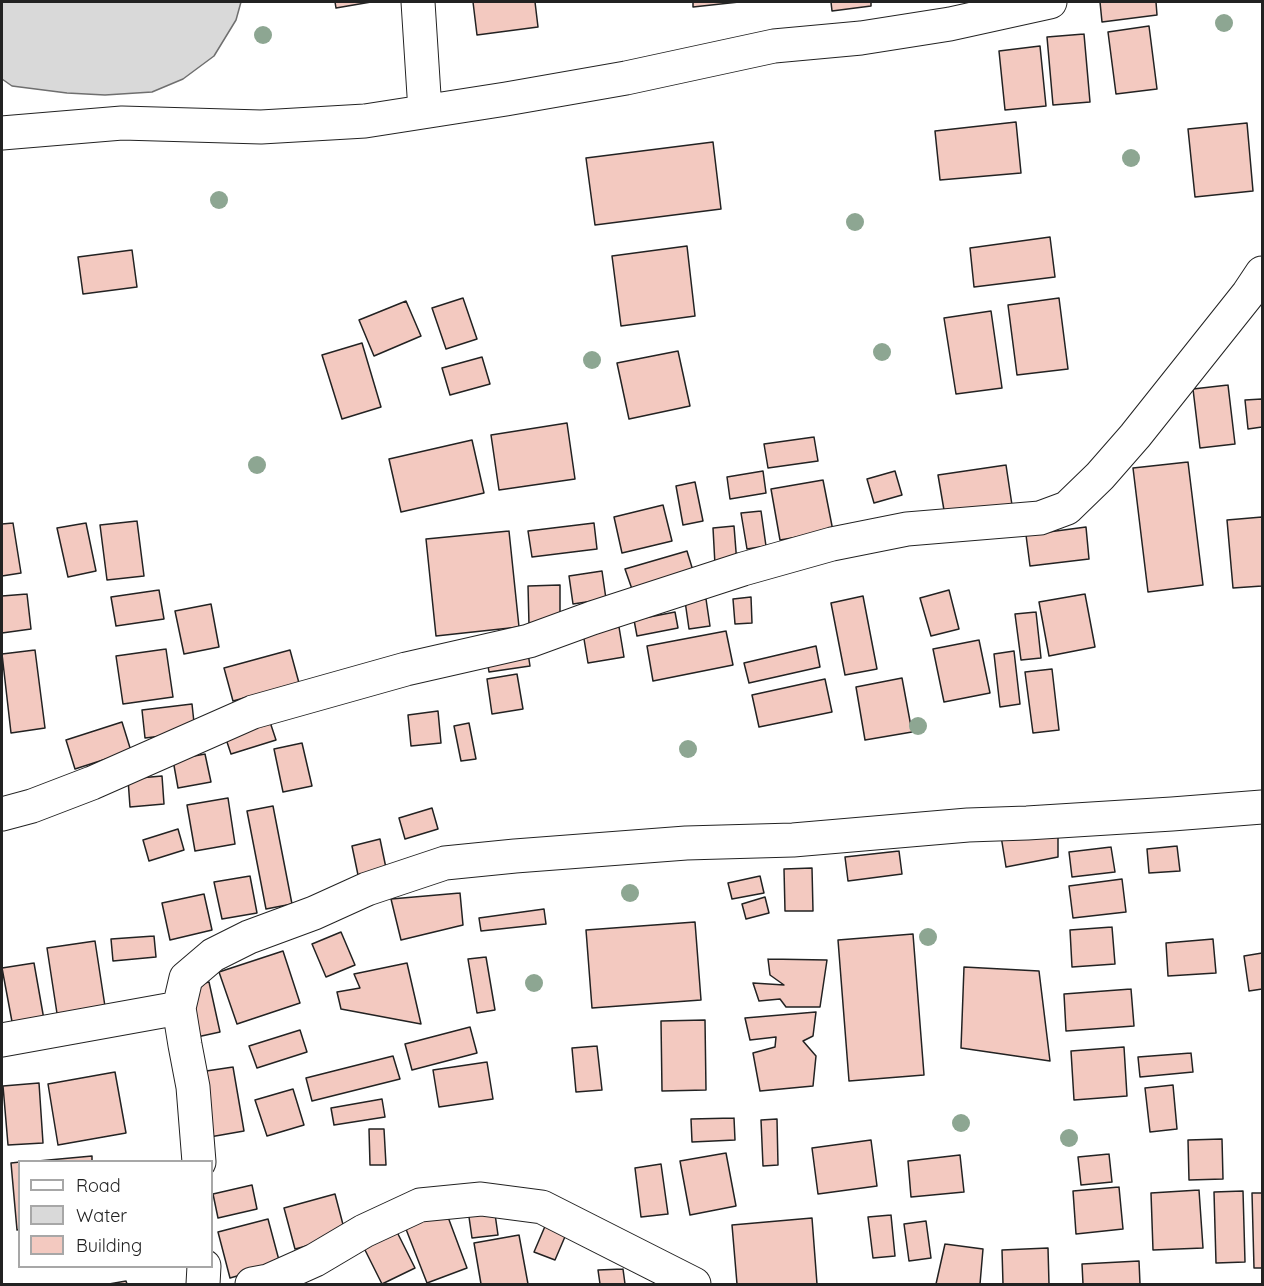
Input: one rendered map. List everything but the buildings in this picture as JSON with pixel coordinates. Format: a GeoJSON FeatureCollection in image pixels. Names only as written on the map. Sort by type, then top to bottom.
{"type":"FeatureCollection","features":[{"type":"Feature","properties":{"kind":"street"},"geometry":{"type":"LineString","coordinates":[[418,2],[425,111]]}},
{"type":"Feature","properties":{"kind":"street"},"geometry":{"type":"LineString","coordinates":[[2,133],[122,123],[261,127],[365,121],[626,78],[774,46],[861,39],[929,14],[1050,2]]}},
{"type":"Feature","properties":{"kind":"street"},"geometry":{"type":"LineString","coordinates":[[2,814],[32,806],[92,783],[253,712],[406,669],[529,641],[592,618],[754,566],[832,544],[907,529],[1040,518],[1067,508],[1100,476],[1135,436],[1263,273]]}},
{"type":"Feature","properties":{"kind":"street"},"geometry":{"type":"LineString","coordinates":[[199,1160],[193,1087],[179,1008],[186,978],[213,956],[249,937],[314,913],[367,889],[445,863],[686,843],[793,840],[968,825],[1263,807]]}},
{"type":"Feature","properties":{"kind":"street"},"geometry":{"type":"LineString","coordinates":[[2,1040],[179,1008]]}},
{"type":"Feature","properties":{"kind":"street"},"geometry":{"type":"LineString","coordinates":[[252,1284],[268,1281],[315,1260],[364,1231],[420,1205],[481,1199],[542,1207],[694,1284]]}},
{"type":"Feature","properties":{"kind":"street"},"geometry":{"type":"LineString","coordinates":[[203,1284],[204,1268]]}},
{"type":"Feature","properties":{"kind":"water"},"geometry":{"type":"Polygon","coordinates":[[[2,2],[241,2],[236,20],[214,56],[183,79],[152,92],[105,95],[12,86],[2,79],[2,2]]]}}]}
